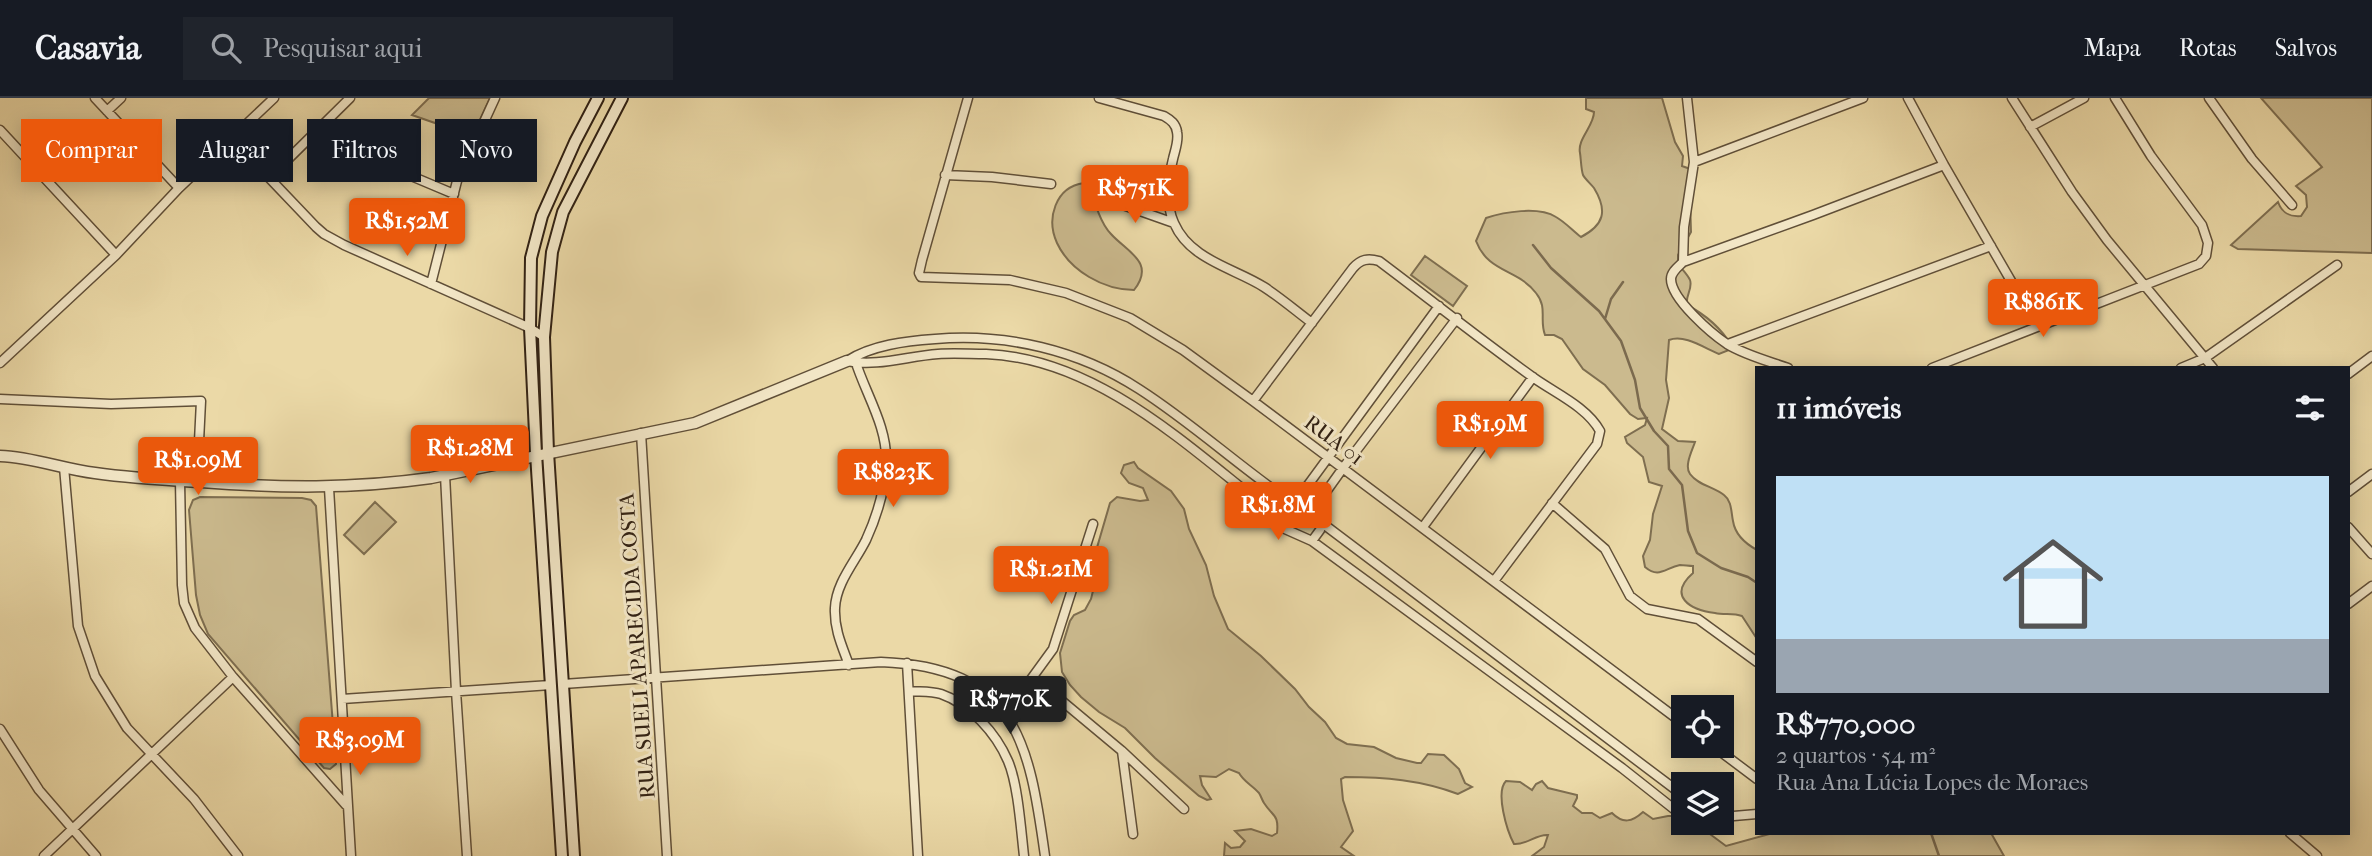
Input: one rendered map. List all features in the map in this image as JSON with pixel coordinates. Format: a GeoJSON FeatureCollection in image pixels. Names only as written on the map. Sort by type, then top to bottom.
{"type":"FeatureCollection","features":[{"type":"Feature","properties":{"kind":"main road"},"geometry":{"type":"LineString","coordinates":[[574,856],[557,685],[542,453],[530,328],[531,258],[542,216],[598,98]]}},
{"type":"Feature","properties":{"kind":"main road"},"geometry":{"type":"LineString","coordinates":[[542,453],[544,337],[552,252],[563,212],[622,98]]}},
{"type":"Feature","properties":{"kind":"main road"},"geometry":{"type":"LineString","coordinates":[[557,685],[562,856]]}},
{"type":"Feature","properties":{"kind":"street"},"geometry":{"type":"LineString","coordinates":[[95,98],[180,188]]}},
{"type":"Feature","properties":{"kind":"street"},"geometry":{"type":"LineString","coordinates":[[107,111],[121,98]]}},
{"type":"Feature","properties":{"kind":"street"},"geometry":{"type":"LineString","coordinates":[[252,119],[274,98]]}},
{"type":"Feature","properties":{"kind":"street"},"geometry":{"type":"LineString","coordinates":[[293,154],[350,98]]}},
{"type":"Feature","properties":{"kind":"street"},"geometry":{"type":"LineString","coordinates":[[430,284],[457,181],[495,98]]}},
{"type":"Feature","properties":{"kind":"street"},"geometry":{"type":"LineString","coordinates":[[968,98],[946,175],[1051,184]]}},
{"type":"Feature","properties":{"kind":"street"},"geometry":{"type":"LineString","coordinates":[[1099,98],[1164,116],[1176,127],[1178,141],[1171,168],[1168,197],[1174,223],[1193,248],[1222,268],[1242,274],[1266,288],[1312,323]]}},
{"type":"Feature","properties":{"kind":"street"},"geometry":{"type":"LineString","coordinates":[[1683,262],[1684,227],[1694,162],[1687,98]]}},
{"type":"Feature","properties":{"kind":"street"},"geometry":{"type":"LineString","coordinates":[[1694,162],[1863,98]]}},
{"type":"Feature","properties":{"kind":"street"},"geometry":{"type":"LineString","coordinates":[[1908,98],[2037,326]]}},
{"type":"Feature","properties":{"kind":"street"},"geometry":{"type":"LineString","coordinates":[[2012,98],[2100,230],[2211,366]]}},
{"type":"Feature","properties":{"kind":"street"},"geometry":{"type":"LineString","coordinates":[[2029,127],[2084,98]]}},
{"type":"Feature","properties":{"kind":"street"},"geometry":{"type":"LineString","coordinates":[[1936,366],[2199,264],[2206,256],[2208,243],[2202,225],[2151,156],[2115,98]]}},
{"type":"Feature","properties":{"kind":"street"},"geometry":{"type":"LineString","coordinates":[[2209,98],[2252,159],[2292,205]]}},
{"type":"Feature","properties":{"kind":"street"},"geometry":{"type":"LineString","coordinates":[[0,130],[116,255]]}},
{"type":"Feature","properties":{"kind":"street"},"geometry":{"type":"LineString","coordinates":[[1783,366],[1728,344],[1696,319],[1675,292],[1671,279],[1674,271],[1683,262],[1944,164]]}},
{"type":"Feature","properties":{"kind":"street","name":"RUA 01"},"geometry":{"type":"LineString","coordinates":[[946,175],[919,273],[923,278],[1010,280],[1066,293],[1130,318],[1183,350],[1253,401],[1671,714]]}},
{"type":"Feature","properties":{"kind":"street"},"geometry":{"type":"LineString","coordinates":[[421,180],[454,194]]}},
{"type":"Feature","properties":{"kind":"street"},"geometry":{"type":"LineString","coordinates":[[0,363],[116,255],[186,182]]}},
{"type":"Feature","properties":{"kind":"street"},"geometry":{"type":"LineString","coordinates":[[273,182],[324,234],[530,328],[544,337]]}},
{"type":"Feature","properties":{"kind":"street"},"geometry":{"type":"LineString","coordinates":[[1106,199],[1174,223]]}},
{"type":"Feature","properties":{"kind":"street"},"geometry":{"type":"LineString","coordinates":[[1728,344],[1991,246]]}},
{"type":"Feature","properties":{"kind":"street"},"geometry":{"type":"LineString","coordinates":[[1253,401],[1353,268],[1366,259],[1379,261],[1591,418],[1600,431],[1597,444],[1494,581]]}},
{"type":"Feature","properties":{"kind":"street"},"geometry":{"type":"LineString","coordinates":[[2186,366],[2205,358],[2337,265]]}},
{"type":"Feature","properties":{"kind":"street"},"geometry":{"type":"LineString","coordinates":[[1296,498],[1439,306]]}},
{"type":"Feature","properties":{"kind":"street"},"geometry":{"type":"LineString","coordinates":[[1315,513],[1323,496],[1343,468],[1457,318]]}},
{"type":"Feature","properties":{"kind":"street"},"geometry":{"type":"LineString","coordinates":[[0,456],[94,473],[180,481],[329,488],[397,483],[695,423],[852,360],[907,341],[955,337],[1016,341],[1076,356],[1140,389],[1281,495],[1296,498],[1315,513],[1322,523],[1671,786]]}},
{"type":"Feature","properties":{"kind":"street"},"geometry":{"type":"LineString","coordinates":[[852,360],[892,361],[937,354],[989,354],[1044,364],[1091,382],[1138,410],[1268,509],[1285,529],[1312,541],[1671,807]]}},
{"type":"Feature","properties":{"kind":"street"},"geometry":{"type":"LineString","coordinates":[[2350,372],[2372,356]]}},
{"type":"Feature","properties":{"kind":"street"},"geometry":{"type":"LineString","coordinates":[[849,665],[836,632],[835,606],[842,582],[866,540],[883,494],[886,459],[878,420],[852,360]]}},
{"type":"Feature","properties":{"kind":"street"},"geometry":{"type":"LineString","coordinates":[[1423,527],[1533,377]]}},
{"type":"Feature","properties":{"kind":"street"},"geometry":{"type":"LineString","coordinates":[[0,399],[111,404],[201,401],[197,482]]}},
{"type":"Feature","properties":{"kind":"street","name":"RUA SUELI APARECIDA COSTA"},"geometry":{"type":"LineString","coordinates":[[641,433],[667,856]]}},
{"type":"Feature","properties":{"kind":"street"},"geometry":{"type":"LineString","coordinates":[[64,467],[78,626],[95,676],[127,728],[194,799],[237,856]]}},
{"type":"Feature","properties":{"kind":"street"},"geometry":{"type":"LineString","coordinates":[[2350,490],[2372,474]]}},
{"type":"Feature","properties":{"kind":"street"},"geometry":{"type":"LineString","coordinates":[[445,475],[467,856]]}},
{"type":"Feature","properties":{"kind":"street"},"geometry":{"type":"LineString","coordinates":[[180,481],[184,603],[195,628],[233,677],[346,805]]}},
{"type":"Feature","properties":{"kind":"street"},"geometry":{"type":"LineString","coordinates":[[329,488],[351,856]]}},
{"type":"Feature","properties":{"kind":"street"},"geometry":{"type":"LineString","coordinates":[[1268,509],[1275,498],[1281,495]]}},
{"type":"Feature","properties":{"kind":"street"},"geometry":{"type":"LineString","coordinates":[[1552,503],[1605,549],[1630,596],[1639,603],[1647,609],[1698,619],[1755,661]]}},
{"type":"Feature","properties":{"kind":"street"},"geometry":{"type":"LineString","coordinates":[[1312,541],[1322,523]]}},
{"type":"Feature","properties":{"kind":"street"},"geometry":{"type":"LineString","coordinates":[[1020,694],[1053,649],[1093,524]]}},
{"type":"Feature","properties":{"kind":"street"},"geometry":{"type":"LineString","coordinates":[[2350,529],[2372,554]]}},
{"type":"Feature","properties":{"kind":"street"},"geometry":{"type":"LineString","coordinates":[[2350,602],[2372,586]]}},
{"type":"Feature","properties":{"kind":"street"},"geometry":{"type":"LineString","coordinates":[[342,699],[881,662],[907,663],[951,673],[987,694],[1005,711],[1022,745],[1031,772],[1045,856]]}},
{"type":"Feature","properties":{"kind":"street"},"geometry":{"type":"LineString","coordinates":[[907,663],[918,856]]}},
{"type":"Feature","properties":{"kind":"street"},"geometry":{"type":"LineString","coordinates":[[44,856],[233,677]]}},
{"type":"Feature","properties":{"kind":"street"},"geometry":{"type":"LineString","coordinates":[[909,691],[939,694],[957,702],[976,716],[995,738],[1009,762],[1024,856]]}},
{"type":"Feature","properties":{"kind":"street"},"geometry":{"type":"LineString","coordinates":[[1005,711],[1011,697],[1020,694],[1043,691],[1056,696],[1122,751],[1184,809]]}},
{"type":"Feature","properties":{"kind":"street"},"geometry":{"type":"LineString","coordinates":[[0,729],[38,790],[96,856]]}},
{"type":"Feature","properties":{"kind":"street"},"geometry":{"type":"LineString","coordinates":[[1122,751],[1133,834]]}},
{"type":"Feature","properties":{"kind":"street"},"geometry":{"type":"LineString","coordinates":[[1729,758],[1755,778]]}},
{"type":"Feature","properties":{"kind":"street"},"geometry":{"type":"LineString","coordinates":[[1734,816],[1755,814]]}},
{"type":"Feature","properties":{"kind":"street"},"geometry":{"type":"LineString","coordinates":[[2292,835],[2317,856]]}},
{"type":"Feature","properties":{"kind":"shaded area"},"geometry":{"type":"Polygon","coordinates":[[[429,98],[490,98],[480,119],[435,119],[435,123],[412,115],[429,98]]]}},
{"type":"Feature","properties":{"kind":"shaded area"},"geometry":{"type":"Polygon","coordinates":[[[1586,98],[1662,98],[1675,142],[1683,156],[1682,166],[1693,170],[1691,232],[1678,255],[1678,264],[1690,280],[1687,305],[1712,322],[1731,345],[1729,350],[1719,354],[1688,340],[1669,340],[1666,380],[1669,398],[1662,429],[1678,441],[1695,442],[1688,471],[1697,481],[1727,497],[1736,530],[1745,542],[1755,549],[1755,636],[1742,616],[1697,609],[1685,601],[1682,589],[1693,573],[1693,566],[1680,565],[1658,572],[1645,567],[1643,556],[1650,540],[1653,514],[1662,486],[1649,482],[1643,457],[1627,443],[1625,437],[1645,425],[1647,418],[1638,419],[1630,414],[1605,385],[1583,369],[1562,339],[1545,335],[1540,298],[1521,279],[1488,259],[1476,241],[1486,218],[1511,212],[1549,214],[1581,237],[1595,228],[1601,217],[1601,204],[1594,188],[1583,175],[1581,164],[1581,143],[1594,112],[1586,109],[1586,98]]]}},
{"type":"Feature","properties":{"kind":"shaded area"},"geometry":{"type":"Polygon","coordinates":[[[2261,98],[2372,98],[2372,253],[2238,249],[2231,245],[2278,202],[2286,214],[2301,216],[2307,207],[2306,195],[2296,186],[2322,167],[2261,98]]]}},
{"type":"Feature","properties":{"kind":"shaded area"},"geometry":{"type":"Polygon","coordinates":[[[1084,183],[1093,190],[1099,213],[1108,230],[1141,265],[1140,280],[1134,290],[1111,287],[1089,277],[1070,262],[1057,243],[1052,224],[1056,205],[1066,191],[1084,183]]]}},
{"type":"Feature","properties":{"kind":"shaded area"},"geometry":{"type":"Polygon","coordinates":[[[1425,256],[1467,286],[1453,306],[1411,275],[1425,256]]]}},
{"type":"Feature","properties":{"kind":"shaded area"},"geometry":{"type":"Polygon","coordinates":[[[1134,462],[1138,468],[1171,491],[1184,509],[1189,529],[1206,565],[1214,596],[1228,629],[1295,689],[1336,738],[1347,744],[1374,747],[1396,758],[1417,763],[1421,763],[1428,754],[1444,755],[1459,769],[1465,783],[1472,787],[1458,794],[1402,780],[1345,777],[1341,779],[1343,800],[1353,831],[1341,847],[1354,856],[1224,856],[1225,843],[1231,848],[1240,847],[1245,841],[1235,831],[1251,829],[1272,836],[1277,833],[1276,819],[1259,793],[1239,773],[1229,769],[1216,777],[1200,776],[1211,799],[1199,796],[1125,728],[1081,697],[1062,672],[1060,653],[1070,621],[1074,615],[1085,610],[1091,599],[1095,583],[1096,551],[1110,503],[1117,497],[1148,500],[1143,488],[1129,483],[1121,473],[1124,465],[1134,462]]]}},
{"type":"Feature","properties":{"kind":"shaded area"},"geometry":{"type":"Polygon","coordinates":[[[200,497],[302,498],[311,500],[316,506],[336,764],[330,769],[324,768],[208,634],[196,595],[189,510],[193,500],[200,497]]]}},
{"type":"Feature","properties":{"kind":"shaded area"},"geometry":{"type":"Polygon","coordinates":[[[375,502],[396,522],[364,554],[344,535],[375,502]]]}},
{"type":"Feature","properties":{"kind":"shaded area"},"geometry":{"type":"Polygon","coordinates":[[[1506,781],[1520,782],[1532,790],[1542,781],[1548,788],[1577,795],[1573,806],[1582,813],[1592,813],[1600,818],[1612,813],[1620,819],[1628,820],[1643,812],[1653,819],[1671,816],[1671,835],[1711,835],[1726,846],[1766,835],[1992,835],[2004,856],[1532,856],[1544,847],[1548,835],[1514,844],[1505,821],[1502,794],[1506,781]]]}},
{"type":"Feature","properties":{"kind":"waterway"},"geometry":{"type":"LineString","coordinates":[[1533,245],[1551,268],[1599,311],[1621,341],[1635,380],[1640,408],[1654,431],[1668,446],[1669,469],[1682,485],[1688,531],[1697,553],[1721,568],[1755,582]]}},
{"type":"Feature","properties":{"kind":"waterway"},"geometry":{"type":"LineString","coordinates":[[1605,319],[1611,299],[1623,282]]}},
{"type":"Feature","properties":{"kind":"waterway"},"geometry":{"type":"LineString","coordinates":[[1932,835],[1939,856]]}}]}
